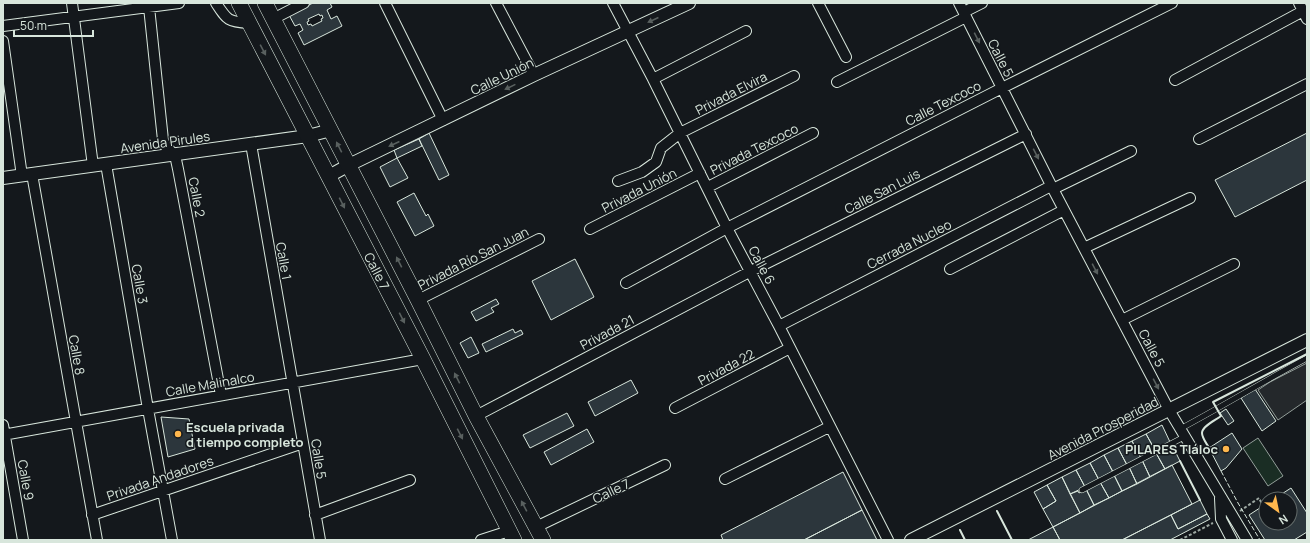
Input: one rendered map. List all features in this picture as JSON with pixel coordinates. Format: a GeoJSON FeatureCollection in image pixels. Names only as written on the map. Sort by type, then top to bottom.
{"type":"FeatureCollection","features":[{"type":"Feature","properties":{"kind":"main road","name":"Calle 7"},"geometry":{"type":"LineString","coordinates":[[239,3],[329,176],[512,536]]}},
{"type":"Feature","properties":{"kind":"main road","name":"Calle 7"},"geometry":{"type":"LineString","coordinates":[[265,3],[476,416],[539,534]]}},
{"type":"Feature","properties":{"kind":"street"},"geometry":{"type":"LineString","coordinates":[[72,3],[93,166]]}},
{"type":"Feature","properties":{"kind":"street"},"geometry":{"type":"LineString","coordinates":[[3,26],[179,3]]}},
{"type":"Feature","properties":{"kind":"street"},"geometry":{"type":"LineString","coordinates":[[216,3],[226,18],[236,23],[249,23]]}},
{"type":"Feature","properties":{"kind":"street"},"geometry":{"type":"LineString","coordinates":[[273,19],[304,3]]}},
{"type":"Feature","properties":{"kind":"street"},"geometry":{"type":"LineString","coordinates":[[385,3],[443,120]]}},
{"type":"Feature","properties":{"kind":"street"},"geometry":{"type":"LineString","coordinates":[[496,3],[534,75]]}},
{"type":"Feature","properties":{"kind":"street","name":"Calle 6"},"geometry":{"type":"LineString","coordinates":[[613,3],[888,540]]}},
{"type":"Feature","properties":{"kind":"street","name":"Calle Unión"},"geometry":{"type":"LineString","coordinates":[[329,176],[348,165],[534,75],[689,3]]}},
{"type":"Feature","properties":{"kind":"street"},"geometry":{"type":"LineString","coordinates":[[818,3],[846,57]]}},
{"type":"Feature","properties":{"kind":"street"},"geometry":{"type":"LineString","coordinates":[[837,82],[963,11],[982,3]]}},
{"type":"Feature","properties":{"kind":"street","name":"Calle Texcoco"},"geometry":{"type":"LineString","coordinates":[[626,283],[727,228],[1172,3]]}},
{"type":"Feature","properties":{"kind":"street"},"geometry":{"type":"LineString","coordinates":[[149,7],[162,140],[166,147],[175,154]]}},
{"type":"Feature","properties":{"kind":"street","name":"Calle 5"},"geometry":{"type":"LineString","coordinates":[[963,11],[1052,188],[1169,410],[1247,540]]}},
{"type":"Feature","properties":{"kind":"street"},"geometry":{"type":"LineString","coordinates":[[1175,80],[1303,11]]}},
{"type":"Feature","properties":{"kind":"street"},"geometry":{"type":"LineString","coordinates":[[653,79],[746,31]]}},
{"type":"Feature","properties":{"kind":"street","name":"Calle 8"},"geometry":{"type":"LineString","coordinates":[[3,40],[27,175],[97,540]]}},
{"type":"Feature","properties":{"kind":"street","name":"Privada Elvira"},"geometry":{"type":"LineString","coordinates":[[618,181],[642,172],[656,162],[661,148],[680,133],[794,76]]}},
{"type":"Feature","properties":{"kind":"street"},"geometry":{"type":"LineString","coordinates":[[1199,139],[1307,84]]}},
{"type":"Feature","properties":{"kind":"street","name":"Avenida Pirules"},"geometry":{"type":"LineString","coordinates":[[3,178],[308,136],[330,130]]}},
{"type":"Feature","properties":{"kind":"street","name":"Privada Texcoco"},"geometry":{"type":"LineString","coordinates":[[708,187],[813,133]]}},
{"type":"Feature","properties":{"kind":"street","name":"Calle San Luis"},"geometry":{"type":"LineString","coordinates":[[751,271],[1026,134]]}},
{"type":"Feature","properties":{"kind":"street","name":"Calle 1"},"geometry":{"type":"LineString","coordinates":[[251,144],[292,382]]}},
{"type":"Feature","properties":{"kind":"street","name":"Cerrada Nucleo"},"geometry":{"type":"LineString","coordinates":[[779,326],[1052,188],[1131,151]]}},
{"type":"Feature","properties":{"kind":"street","name":"Calle 2"},"geometry":{"type":"LineString","coordinates":[[175,154],[221,396]]}},
{"type":"Feature","properties":{"kind":"street","name":"Calle 3"},"geometry":{"type":"LineString","coordinates":[[106,164],[148,409]]}},
{"type":"Feature","properties":{"kind":"street","name":"Privada Unión"},"geometry":{"type":"LineString","coordinates":[[590,229],[700,173]]}},
{"type":"Feature","properties":{"kind":"street"},"geometry":{"type":"LineString","coordinates":[[1084,248],[1190,198]]}},
{"type":"Feature","properties":{"kind":"street"},"geometry":{"type":"LineString","coordinates":[[950,269],[1064,210]]}},
{"type":"Feature","properties":{"kind":"street","name":"Privada Río San Juan"},"geometry":{"type":"LineString","coordinates":[[418,300],[539,239]]}},
{"type":"Feature","properties":{"kind":"street"},"geometry":{"type":"LineString","coordinates":[[1122,320],[1234,264]]}},
{"type":"Feature","properties":{"kind":"street","name":"Privada 21"},"geometry":{"type":"LineString","coordinates":[[476,416],[751,271]]}},
{"type":"Feature","properties":{"kind":"street","name":"Avenida Prosperidad"},"geometry":{"type":"LineString","coordinates":[[911,540],[1307,340]]}},
{"type":"Feature","properties":{"kind":"street","name":"Privada 22"},"geometry":{"type":"LineString","coordinates":[[675,408],[790,348]]}},
{"type":"Feature","properties":{"kind":"street","name":"Calle Malinalco"},"geometry":{"type":"LineString","coordinates":[[4,432],[75,422],[422,359]]}},
{"type":"Feature","properties":{"kind":"street","name":"Calle 5"},"geometry":{"type":"LineString","coordinates":[[292,382],[320,540]]}},
{"type":"Feature","properties":{"kind":"street"},"geometry":{"type":"LineString","coordinates":[[148,409],[172,540]]}},
{"type":"Feature","properties":{"kind":"street"},"geometry":{"type":"LineString","coordinates":[[725,479],[829,426]]}},
{"type":"Feature","properties":{"kind":"street","name":"Calle 9"},"geometry":{"type":"LineString","coordinates":[[4,432],[23,540]]}},
{"type":"Feature","properties":{"kind":"street","name":"Privada Andadores"},"geometry":{"type":"LineString","coordinates":[[92,515],[303,443]]}},
{"type":"Feature","properties":{"kind":"street","name":"Calle 7"},"geometry":{"type":"LineString","coordinates":[[539,534],[665,465]]}},
{"type":"Feature","properties":{"kind":"street"},"geometry":{"type":"LineString","coordinates":[[315,515],[410,480]]}},
{"type":"Feature","properties":{"kind":"street","name":"Calle 5"},"geometry":{"type":"LineString","coordinates":[[1220,496],[1221,519],[1232,540]]}},
{"type":"Feature","properties":{"kind":"street"},"geometry":{"type":"LineString","coordinates":[[481,540],[512,536]]}},
{"type":"Feature","properties":{"kind":"lane"},"geometry":{"type":"LineString","coordinates":[[1082,490],[1182,433],[1217,409],[1262,382],[1307,358]]}},
{"type":"Feature","properties":{"kind":"path"},"geometry":{"type":"LineString","coordinates":[[1232,516],[1258,499]]}},
{"type":"Feature","properties":{"kind":"path"},"geometry":{"type":"LineString","coordinates":[[1180,540],[1221,519]]}},
{"type":"Feature","properties":{"kind":"green space"},"geometry":{"type":"Polygon","coordinates":[[[1258,438],[1283,476],[1268,486],[1243,448],[1258,438]]]}},
{"type":"Feature","properties":{"kind":"shaded area"},"geometry":{"type":"Polygon","coordinates":[[[1307,363],[1307,400],[1278,420],[1258,390],[1270,382],[1307,363]]]}},
{"type":"Feature","properties":{"kind":"building"},"geometry":{"type":"Polygon","coordinates":[[[313,3],[330,3],[332,7],[327,10],[331,19],[337,16],[342,26],[304,45],[298,33],[303,30],[300,24],[295,26],[289,15],[313,3]],[[319,14],[308,19],[308,25],[311,24],[312,26],[322,21],[322,15],[320,16],[319,14]]]}},
{"type":"Feature","properties":{"kind":"building"},"geometry":{"type":"Polygon","coordinates":[[[429,133],[449,175],[439,180],[419,139],[429,133]]]}},
{"type":"Feature","properties":{"kind":"building"},"geometry":{"type":"Polygon","coordinates":[[[1307,133],[1307,180],[1235,217],[1215,180],[1307,133]]]}},
{"type":"Feature","properties":{"kind":"building"},"geometry":{"type":"Polygon","coordinates":[[[419,139],[422,146],[397,158],[394,150],[419,139]]]}},
{"type":"Feature","properties":{"kind":"building"},"geometry":{"type":"Polygon","coordinates":[[[397,158],[408,178],[390,187],[380,167],[397,158]]]}},
{"type":"Feature","properties":{"kind":"building"},"geometry":{"type":"Polygon","coordinates":[[[414,193],[426,216],[428,214],[434,226],[415,236],[397,202],[414,193]]]}},
{"type":"Feature","properties":{"kind":"building"},"geometry":{"type":"Polygon","coordinates":[[[575,259],[594,297],[551,320],[532,281],[575,259]]]}},
{"type":"Feature","properties":{"kind":"building"},"geometry":{"type":"Polygon","coordinates":[[[496,299],[499,304],[491,308],[494,312],[476,321],[471,312],[496,299]]]}},
{"type":"Feature","properties":{"kind":"building"},"geometry":{"type":"Polygon","coordinates":[[[513,329],[515,333],[521,330],[523,334],[486,352],[482,344],[513,329]]]}},
{"type":"Feature","properties":{"kind":"building"},"geometry":{"type":"Polygon","coordinates":[[[471,337],[479,353],[468,358],[460,343],[471,337]]]}},
{"type":"Feature","properties":{"kind":"building"},"geometry":{"type":"Polygon","coordinates":[[[631,380],[638,393],[595,416],[588,402],[631,380]]]}},
{"type":"Feature","properties":{"kind":"building"},"geometry":{"type":"Polygon","coordinates":[[[1255,389],[1276,421],[1262,431],[1241,398],[1255,389]]]}},
{"type":"Feature","properties":{"kind":"building"},"geometry":{"type":"Polygon","coordinates":[[[1226,409],[1234,421],[1228,425],[1220,413],[1226,409]]]}},
{"type":"Feature","properties":{"kind":"building"},"geometry":{"type":"Polygon","coordinates":[[[567,413],[574,426],[530,448],[523,435],[567,413]]]}},
{"type":"Feature","properties":{"kind":"building","name":"Escuela privada d tiempo completo"},"geometry":{"type":"Polygon","coordinates":[[[161,417],[189,419],[195,449],[168,457],[161,417]]]}},
{"type":"Feature","properties":{"kind":"building"},"geometry":{"type":"Polygon","coordinates":[[[1162,425],[1170,442],[1155,450],[1146,434],[1162,425]]]}},
{"type":"Feature","properties":{"kind":"building"},"geometry":{"type":"Polygon","coordinates":[[[587,429],[594,442],[551,465],[544,452],[587,429]]]}},
{"type":"Feature","properties":{"kind":"building"},"geometry":{"type":"Polygon","coordinates":[[[1232,433],[1242,449],[1226,468],[1221,471],[1209,448],[1232,433]]]}},
{"type":"Feature","properties":{"kind":"building"},"geometry":{"type":"Polygon","coordinates":[[[1146,434],[1155,450],[1141,458],[1132,441],[1146,434]]]}},
{"type":"Feature","properties":{"kind":"building"},"geometry":{"type":"Polygon","coordinates":[[[1132,441],[1141,458],[1127,465],[1118,448],[1132,441]]]}},
{"type":"Feature","properties":{"kind":"building"},"geometry":{"type":"Polygon","coordinates":[[[1172,445],[1180,461],[1165,469],[1156,453],[1172,445]]]}},
{"type":"Feature","properties":{"kind":"building"},"geometry":{"type":"Polygon","coordinates":[[[1118,448],[1127,465],[1113,472],[1104,455],[1118,448]]]}},
{"type":"Feature","properties":{"kind":"building"},"geometry":{"type":"Polygon","coordinates":[[[1156,453],[1165,469],[1150,477],[1142,460],[1156,453]]]}},
{"type":"Feature","properties":{"kind":"building"},"geometry":{"type":"Polygon","coordinates":[[[1104,455],[1113,472],[1099,480],[1090,463],[1104,455]]]}},
{"type":"Feature","properties":{"kind":"building"},"geometry":{"type":"Polygon","coordinates":[[[1142,460],[1150,477],[1137,484],[1129,467],[1142,460]]]}},
{"type":"Feature","properties":{"kind":"building"},"geometry":{"type":"Polygon","coordinates":[[[1090,463],[1099,480],[1085,487],[1076,470],[1090,463]]]}},
{"type":"Feature","properties":{"kind":"building"},"geometry":{"type":"Polygon","coordinates":[[[1172,465],[1192,504],[1122,540],[1060,540],[1053,527],[1172,465]]]}},
{"type":"Feature","properties":{"kind":"building"},"geometry":{"type":"Polygon","coordinates":[[[1129,467],[1137,484],[1122,491],[1114,475],[1129,467]]]}},
{"type":"Feature","properties":{"kind":"building"},"geometry":{"type":"Polygon","coordinates":[[[1076,470],[1085,487],[1070,494],[1062,477],[1076,470]]]}},
{"type":"Feature","properties":{"kind":"building"},"geometry":{"type":"Polygon","coordinates":[[[843,472],[862,510],[804,540],[723,540],[721,535],[843,472]]]}},
{"type":"Feature","properties":{"kind":"building"},"geometry":{"type":"Polygon","coordinates":[[[1114,475],[1122,491],[1109,498],[1100,482],[1114,475]]]}},
{"type":"Feature","properties":{"kind":"building"},"geometry":{"type":"Polygon","coordinates":[[[1062,477],[1080,513],[1053,527],[1043,509],[1056,501],[1047,485],[1062,477]]]}},
{"type":"Feature","properties":{"kind":"building"},"geometry":{"type":"Polygon","coordinates":[[[1100,482],[1109,498],[1094,505],[1086,489],[1100,482]]]}},
{"type":"Feature","properties":{"kind":"building"},"geometry":{"type":"Polygon","coordinates":[[[1047,485],[1056,501],[1043,509],[1034,492],[1047,485]]]}},
{"type":"Feature","properties":{"kind":"building"},"geometry":{"type":"Polygon","coordinates":[[[1086,489],[1094,505],[1080,513],[1070,494],[1078,491],[1079,493],[1086,489]]]}},
{"type":"Feature","properties":{"kind":"building"},"geometry":{"type":"Polygon","coordinates":[[[1298,499],[1307,513],[1307,532],[1294,540],[1265,540],[1259,531],[1298,531],[1298,499]]]}},
{"type":"Feature","properties":{"kind":"building"},"geometry":{"type":"Polygon","coordinates":[[[1200,500],[1207,514],[1178,529],[1171,515],[1200,500]]]}},
{"type":"Feature","properties":{"kind":"building"},"geometry":{"type":"Polygon","coordinates":[[[1258,509],[1258,529],[1249,515],[1258,509]]]}},
{"type":"Feature","properties":{"kind":"building"},"geometry":{"type":"Polygon","coordinates":[[[862,510],[877,540],[804,540],[862,510]]]}},
{"type":"Feature","properties":{"kind":"building"},"geometry":{"type":"Polygon","coordinates":[[[1207,514],[1210,519],[1170,540],[1122,540],[1171,515],[1178,529],[1207,514]]]}},
{"type":"Feature","properties":{"kind":"building"},"geometry":{"type":"Polygon","coordinates":[[[1053,527],[1060,540],[1028,540],[1053,527]]]}},
{"type":"Feature","properties":{"kind":"fence"},"geometry":{"type":"LineString","coordinates":[[1221,471],[1260,540]]}},
{"type":"Feature","properties":{"kind":"wall"},"geometry":{"type":"LineString","coordinates":[[1209,448],[1203,437],[1203,430],[1221,416],[1213,402],[1307,354]]}},
{"type":"Feature","properties":{"kind":"wall"},"geometry":{"type":"LineString","coordinates":[[1180,461],[1200,500]]}},
{"type":"Feature","properties":{"kind":"wall"},"geometry":{"type":"LineString","coordinates":[[997,511],[1012,540]]}},
{"type":"Feature","properties":{"kind":"wall"},"geometry":{"type":"LineString","coordinates":[[960,530],[965,540]]}},
{"type":"Feature","properties":{"kind":"place","name":"Escuela privada d tiempo completo"},"geometry":{"type":"Point","coordinates":[178,434]}},
{"type":"Feature","properties":{"kind":"place","name":"PILARES Tláloc"},"geometry":{"type":"Point","coordinates":[1226,449]}}]}
